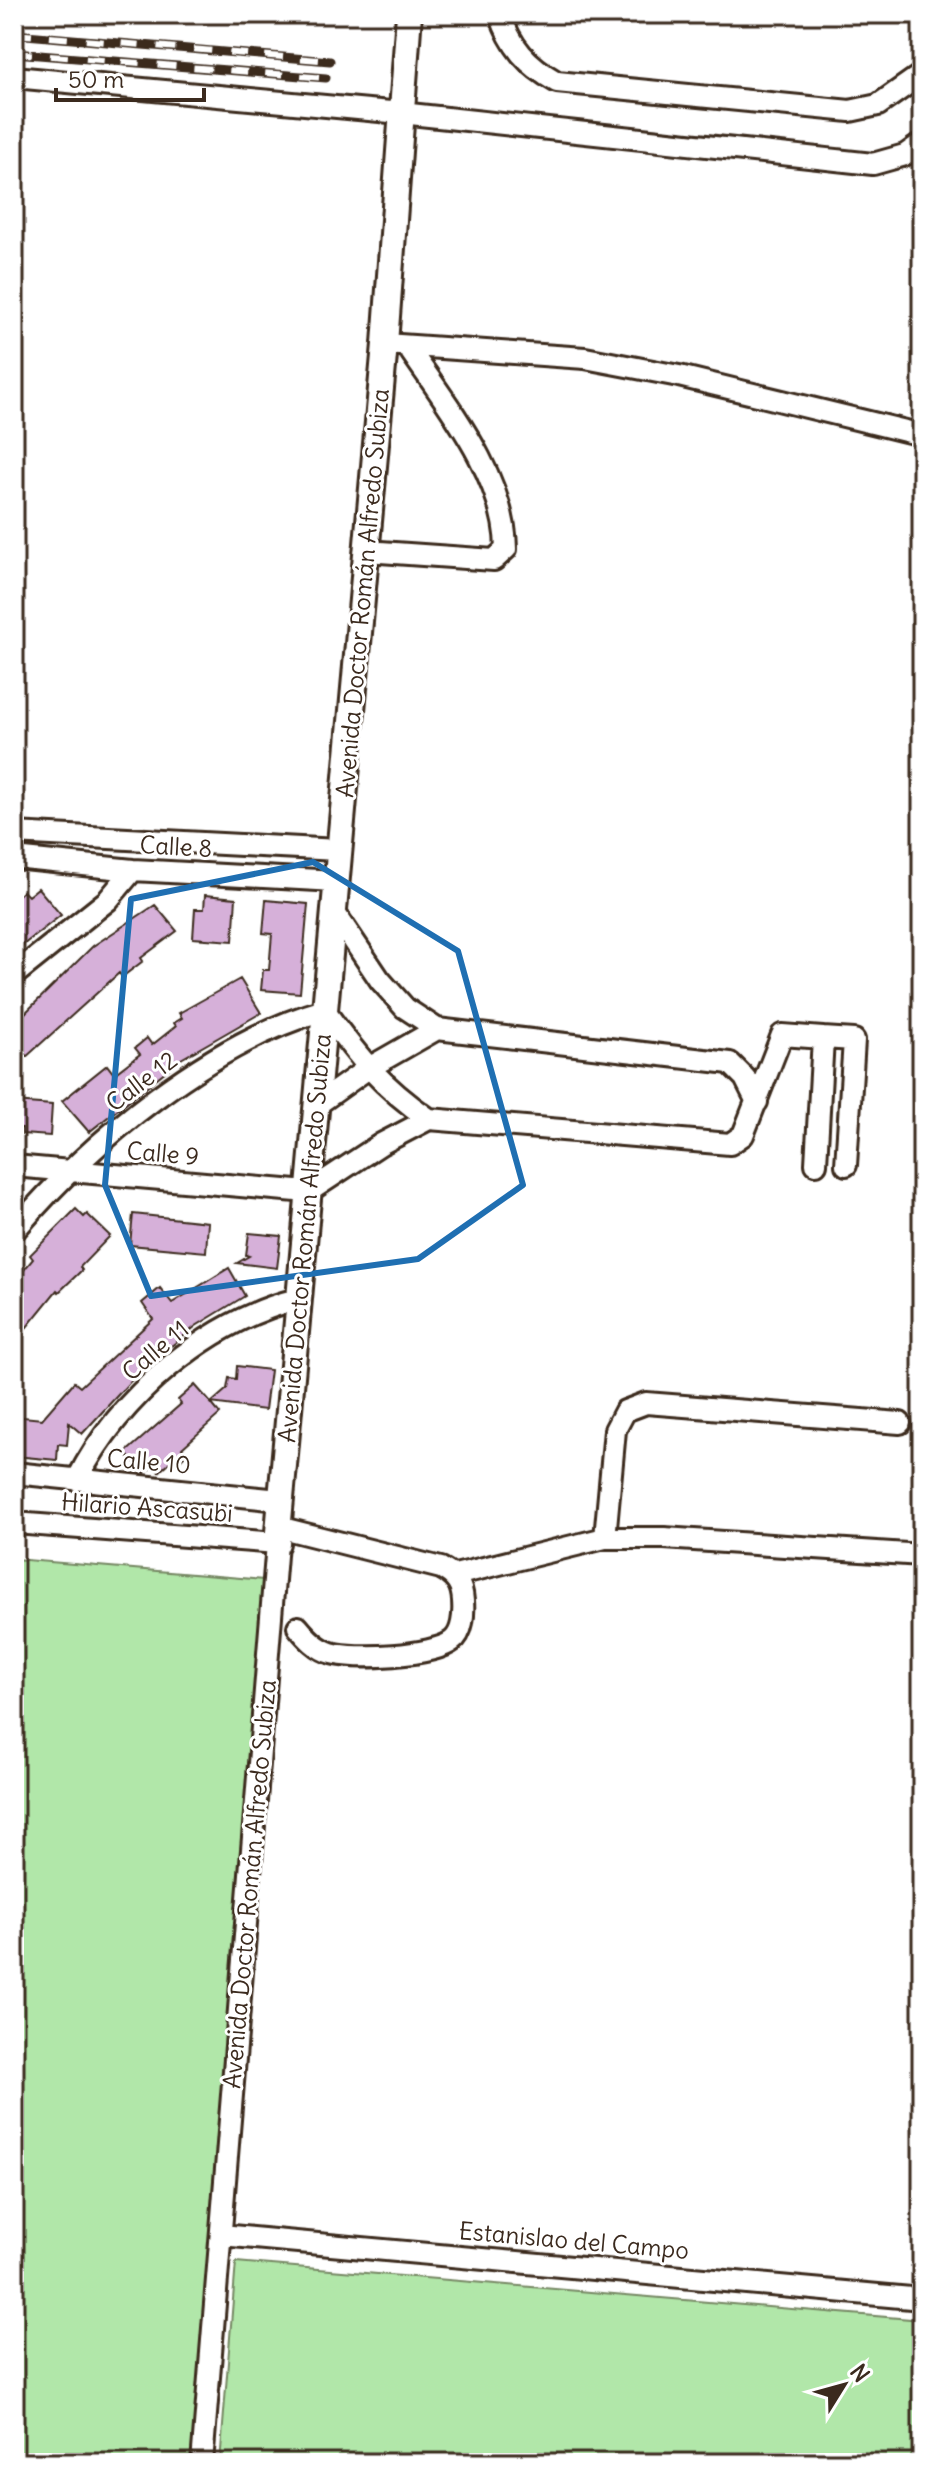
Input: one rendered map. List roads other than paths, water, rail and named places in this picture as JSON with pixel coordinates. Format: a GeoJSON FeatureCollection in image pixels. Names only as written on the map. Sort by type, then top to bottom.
{"type":"FeatureCollection","features":[{"type":"Feature","properties":{"kind":"main road","name":"Avenida Doctor Román Alfredo Subiza"},"geometry":{"type":"LineString","coordinates":[[277,1535],[366,551],[396,345],[401,113],[409,14]]}},
{"type":"Feature","properties":{"kind":"street"},"geometry":{"type":"LineString","coordinates":[[500,14],[512,46],[531,67],[557,82],[850,111],[878,105],[922,74]]}},
{"type":"Feature","properties":{"kind":"street"},"geometry":{"type":"LineString","coordinates":[[14,77],[401,113],[873,164],[905,155],[922,143]]}},
{"type":"Feature","properties":{"kind":"street"},"geometry":{"type":"LineString","coordinates":[[396,345],[585,358],[679,376],[922,435]]}},
{"type":"Feature","properties":{"kind":"street"},"geometry":{"type":"LineString","coordinates":[[366,551],[494,560],[506,549],[506,531],[490,480],[451,411],[396,345]]}},
{"type":"Feature","properties":{"kind":"street"},"geometry":{"type":"LineString","coordinates":[[14,833],[338,850]]}},
{"type":"Feature","properties":{"kind":"street","name":"Calle 8"},"geometry":{"type":"LineString","coordinates":[[14,858],[133,870],[336,881]]}},
{"type":"Feature","properties":{"kind":"street"},"geometry":{"type":"LineString","coordinates":[[14,975],[108,900],[133,870]]}},
{"type":"Feature","properties":{"kind":"street"},"geometry":{"type":"LineString","coordinates":[[333,910],[388,990],[405,1008],[437,1029],[730,1063],[745,1078],[757,1102]]}},
{"type":"Feature","properties":{"kind":"street"},"geometry":{"type":"LineString","coordinates":[[324,1010],[367,1069],[392,1094],[429,1119],[730,1144],[743,1135],[782,1035],[854,1040],[846,1165]]}},
{"type":"Feature","properties":{"kind":"street","name":"Calle 12"},"geometry":{"type":"LineString","coordinates":[[14,1231],[72,1171],[175,1086],[235,1046],[290,1019],[324,1010]]}},
{"type":"Feature","properties":{"kind":"street"},"geometry":{"type":"LineString","coordinates":[[315,1106],[367,1069],[437,1029]]}},
{"type":"Feature","properties":{"kind":"street"},"geometry":{"type":"LineString","coordinates":[[816,1164],[823,1038]]}},
{"type":"Feature","properties":{"kind":"street"},"geometry":{"type":"LineString","coordinates":[[308,1192],[381,1144],[429,1119]]}},
{"type":"Feature","properties":{"kind":"street","name":"Calle 9"},"geometry":{"type":"LineString","coordinates":[[14,1166],[308,1192]]}},
{"type":"Feature","properties":{"kind":"street","name":"Calle 11"},"geometry":{"type":"LineString","coordinates":[[77,1480],[104,1436],[173,1365],[253,1312],[298,1299]]}},
{"type":"Feature","properties":{"kind":"street"},"geometry":{"type":"LineString","coordinates":[[605,1538],[615,1430],[625,1411],[646,1403],[900,1423]]}},
{"type":"Feature","properties":{"kind":"street","name":"Calle 10"},"geometry":{"type":"LineString","coordinates":[[14,1473],[280,1500]]}},
{"type":"Feature","properties":{"kind":"street","name":"Hilario Ascasubi"},"geometry":{"type":"LineString","coordinates":[[14,1523],[277,1535],[441,1568],[455,1575]]}},
{"type":"Feature","properties":{"kind":"street","name":"Avenida Doctor Román Alfredo Subiza"},"geometry":{"type":"LineString","coordinates":[[202,2463],[277,1535]]}},
{"type":"Feature","properties":{"kind":"street"},"geometry":{"type":"LineString","coordinates":[[298,1627],[311,1642],[332,1654],[401,1656],[435,1649],[454,1640],[460,1630],[464,1612],[463,1590],[455,1575],[605,1538],[664,1538],[922,1555]]}},
{"type":"Feature","properties":{"kind":"street","name":"Estanislao del Campo"},"geometry":{"type":"LineString","coordinates":[[221,2235],[922,2299]]}},
{"type":"Feature","properties":{"kind":"railway"},"geometry":{"type":"LineString","coordinates":[[14,34],[330,61]]}},
{"type":"Feature","properties":{"kind":"railway"},"geometry":{"type":"LineString","coordinates":[[14,53],[326,78]]}}]}
